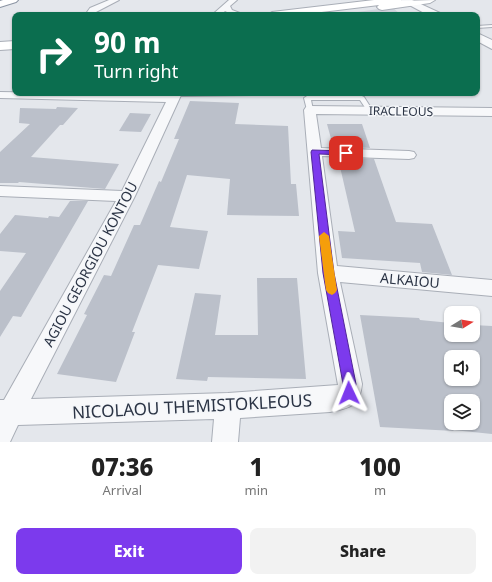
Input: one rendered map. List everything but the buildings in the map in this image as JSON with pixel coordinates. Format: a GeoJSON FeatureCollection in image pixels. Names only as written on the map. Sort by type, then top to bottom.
{"type":"FeatureCollection","features":[{"type":"Feature","properties":{"kind":"main road"},"geometry":{"type":"LineString","coordinates":[[0,4],[13,0]]}},
{"type":"Feature","properties":{"kind":"main road"},"geometry":{"type":"LineString","coordinates":[[297,12],[397,0]]}},
{"type":"Feature","properties":{"kind":"main road"},"geometry":{"type":"LineString","coordinates":[[336,12],[430,0]]}},
{"type":"Feature","properties":{"kind":"main road"},"geometry":{"type":"LineString","coordinates":[[0,39],[12,38]]}},
{"type":"Feature","properties":{"kind":"main road"},"geometry":{"type":"LineString","coordinates":[[0,46],[12,45]]}},
{"type":"Feature","properties":{"kind":"street"},"geometry":{"type":"LineString","coordinates":[[91,12],[115,0]]}},
{"type":"Feature","properties":{"kind":"street"},"geometry":{"type":"LineString","coordinates":[[220,12],[233,0]]}},
{"type":"Feature","properties":{"kind":"street"},"geometry":{"type":"LineString","coordinates":[[408,2],[430,12]]}},
{"type":"Feature","properties":{"kind":"street"},"geometry":{"type":"LineString","coordinates":[[227,7],[229,11],[232,12]]}},
{"type":"Feature","properties":{"kind":"street"},"geometry":{"type":"LineString","coordinates":[[480,38],[492,45]]}},
{"type":"Feature","properties":{"kind":"street"},"geometry":{"type":"LineString","coordinates":[[0,95],[12,95]]}},
{"type":"Feature","properties":{"kind":"street","name":"AGIOU GEORGIOU KONTOU"},"geometry":{"type":"LineString","coordinates":[[4,420],[127,196],[175,96]]}},
{"type":"Feature","properties":{"kind":"street","name":"IRACLEOUS"},"geometry":{"type":"LineString","coordinates":[[310,110],[492,112]]}},
{"type":"Feature","properties":{"kind":"street","name":"NICOLAOU THEMISTOKLEOUS"},"geometry":{"type":"LineString","coordinates":[[4,420],[330,399],[343,397],[349,393],[350,384],[328,273],[310,110]]}},
{"type":"Feature","properties":{"kind":"street"},"geometry":{"type":"LineString","coordinates":[[315,152],[409,155]]}},
{"type":"Feature","properties":{"kind":"street"},"geometry":{"type":"LineString","coordinates":[[0,191],[127,196]]}},
{"type":"Feature","properties":{"kind":"street","name":"ALKAIOU"},"geometry":{"type":"LineString","coordinates":[[328,273],[492,288]]}},
{"type":"Feature","properties":{"kind":"street"},"geometry":{"type":"LineString","coordinates":[[225,442],[228,406]]}},
{"type":"Feature","properties":{"kind":"lane"},"geometry":{"type":"LineString","coordinates":[[480,27],[492,26]]}},
{"type":"Feature","properties":{"kind":"shaded area"},"geometry":{"type":"Polygon","coordinates":[[[392,7],[398,12],[358,12],[392,7]]]}},
{"type":"Feature","properties":{"kind":"slow traffic"},"geometry":{"type":"LineString","coordinates":[[324,236],[328,273],[332,290]]}},
{"type":"Feature","properties":{"kind":"route"},"geometry":{"type":"LineString","coordinates":[[346,153],[315,152],[328,273],[350,384],[349,393]]}}]}
